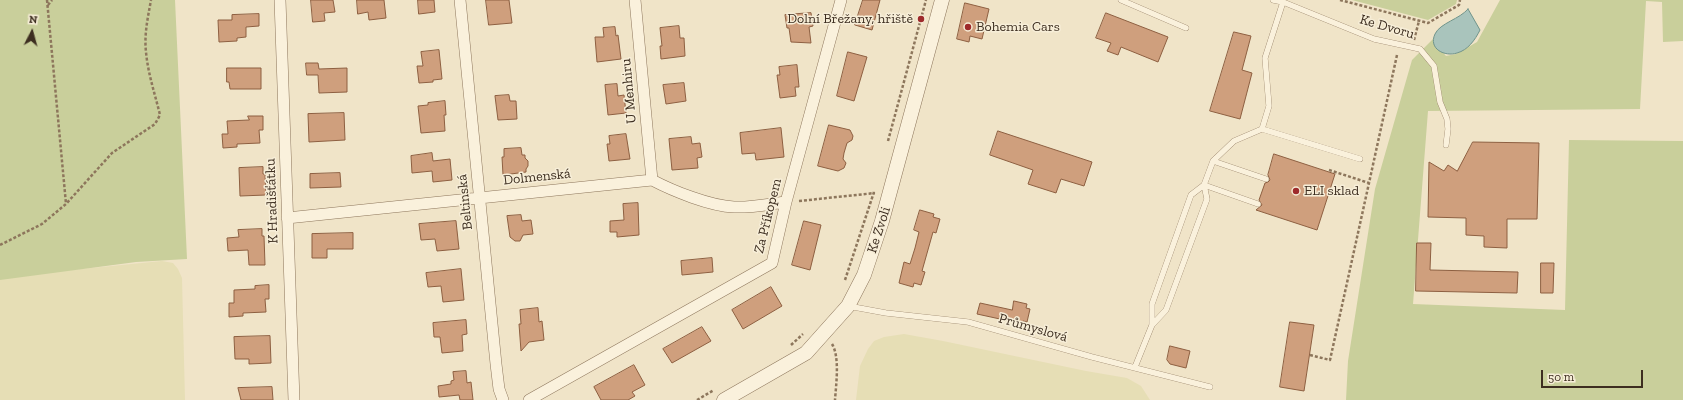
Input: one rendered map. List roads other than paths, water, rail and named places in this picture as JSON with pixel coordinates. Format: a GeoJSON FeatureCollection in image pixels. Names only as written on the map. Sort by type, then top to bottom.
{"type":"FeatureCollection","features":[{"type":"Feature","properties":{"kind":"street","name":"K Hradišťátku"},"geometry":{"type":"LineString","coordinates":[[280,0],[294,400]]}},
{"type":"Feature","properties":{"kind":"street","name":"Beltinská"},"geometry":{"type":"LineString","coordinates":[[460,0],[496,364],[499,389],[503,400]]}},
{"type":"Feature","properties":{"kind":"street","name":"U Menhiru"},"geometry":{"type":"LineString","coordinates":[[636,0],[652,180]]}},
{"type":"Feature","properties":{"kind":"street","name":"Za Příkopem"},"geometry":{"type":"LineString","coordinates":[[528,400],[772,263],[786,202],[841,0]]}},
{"type":"Feature","properties":{"kind":"street","name":"Ke Zvoli"},"geometry":{"type":"LineString","coordinates":[[724,400],[806,353],[848,306],[864,275],[890,195],[942,0]]}},
{"type":"Feature","properties":{"kind":"street","name":"Dolmenská"},"geometry":{"type":"LineString","coordinates":[[287,218],[652,180]]}},
{"type":"Feature","properties":{"kind":"street"},"geometry":{"type":"LineString","coordinates":[[652,180],[667,188],[722,206],[735,207],[786,202]]}},
{"type":"Feature","properties":{"kind":"lane"},"geometry":{"type":"LineString","coordinates":[[1121,0],[1186,28]]}},
{"type":"Feature","properties":{"kind":"lane","name":"Ke Dvoru"},"geometry":{"type":"LineString","coordinates":[[1272,0],[1284,2],[1374,39],[1420,49],[1434,66],[1440,102],[1447,119],[1448,129],[1446,145]]}},
{"type":"Feature","properties":{"kind":"lane"},"geometry":{"type":"LineString","coordinates":[[1262,129],[1269,106],[1265,58],[1284,2]]}},
{"type":"Feature","properties":{"kind":"lane"},"geometry":{"type":"LineString","coordinates":[[1135,367],[1152,325],[1166,310],[1207,199],[1204,185],[1213,161],[1234,141],[1262,129],[1360,160]]}},
{"type":"Feature","properties":{"kind":"lane"},"geometry":{"type":"LineString","coordinates":[[1213,161],[1266,179]]}},
{"type":"Feature","properties":{"kind":"lane"},"geometry":{"type":"LineString","coordinates":[[1204,185],[1258,204]]}},
{"type":"Feature","properties":{"kind":"lane"},"geometry":{"type":"LineString","coordinates":[[1152,325],[1152,304],[1191,194],[1204,185]]}},
{"type":"Feature","properties":{"kind":"lane","name":"Průmyslová"},"geometry":{"type":"LineString","coordinates":[[848,306],[886,313],[968,322],[1092,357],[1210,387]]}},
{"type":"Feature","properties":{"kind":"water"},"geometry":{"type":"Polygon","coordinates":[[[1468,9],[1480,30],[1473,41],[1465,50],[1461,52],[1448,54],[1439,51],[1434,44],[1433,39],[1435,34],[1441,27],[1460,16],[1468,9]]]}},
{"type":"Feature","properties":{"kind":"place","name":"Dolní Břežany, hřiště"},"geometry":{"type":"Point","coordinates":[921,19]}},
{"type":"Feature","properties":{"kind":"place","name":"Bohemia Cars"},"geometry":{"type":"Point","coordinates":[968,27]}},
{"type":"Feature","properties":{"kind":"place","name":"ELI sklad"},"geometry":{"type":"Point","coordinates":[1296,191]}}]}
